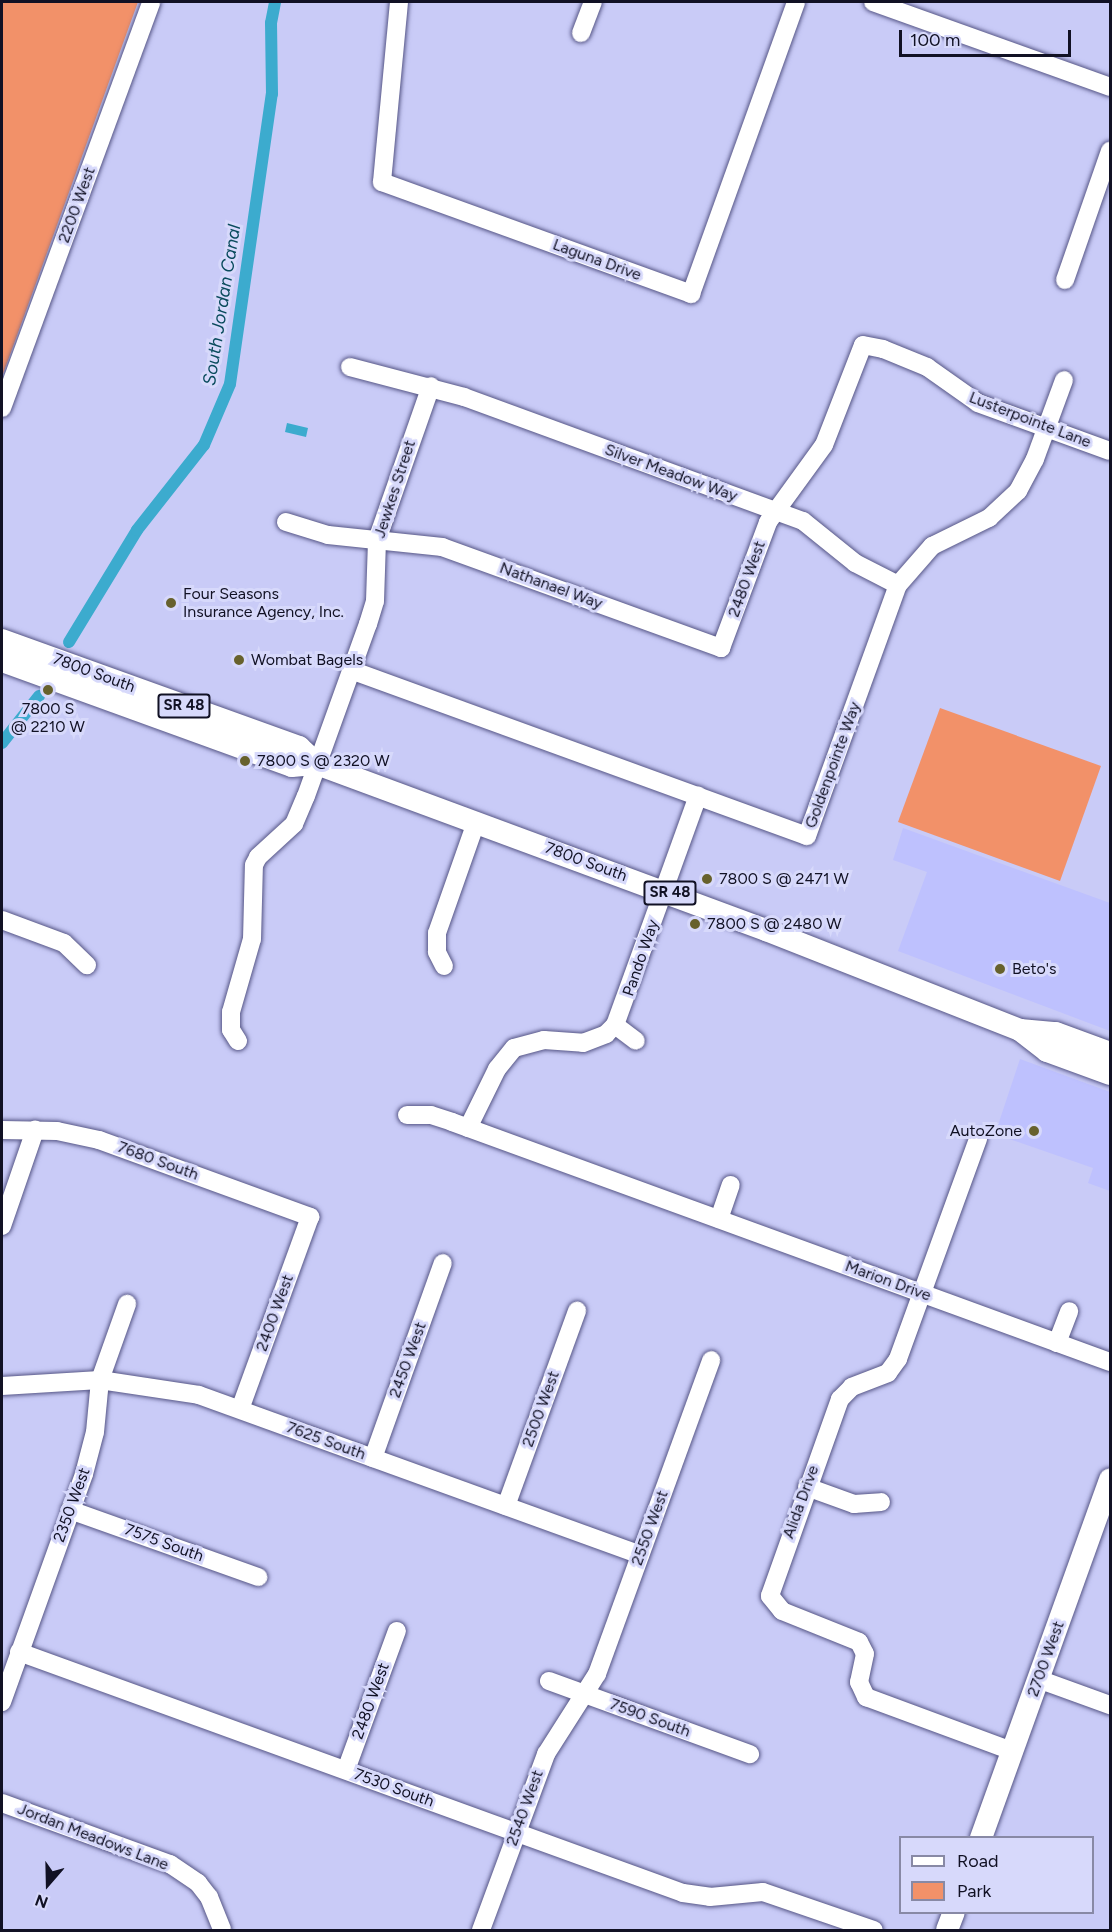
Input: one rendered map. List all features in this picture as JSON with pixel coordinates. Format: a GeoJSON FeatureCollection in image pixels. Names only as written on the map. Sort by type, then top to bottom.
{"type":"FeatureCollection","features":[{"type":"Feature","properties":{"kind":"main road","name":"7800 South"},"geometry":{"type":"LineString","coordinates":[[2,640],[299,747],[317,764],[664,890],[1020,1030],[1047,1051],[1110,1074]]}},
{"type":"Feature","properties":{"kind":"main road","name":"7800 South"},"geometry":{"type":"LineString","coordinates":[[2,661],[292,766],[317,764]]}},
{"type":"Feature","properties":{"kind":"main road","name":"7800 South"},"geometry":{"type":"LineString","coordinates":[[1020,1030],[1056,1033],[1110,1053]]}},
{"type":"Feature","properties":{"kind":"main road","name":"2700 West"},"geometry":{"type":"LineString","coordinates":[[982,1836],[1110,1480]]}},
{"type":"Feature","properties":{"kind":"main road"},"geometry":{"type":"LineString","coordinates":[[947,1930],[953,1914]]}},
{"type":"Feature","properties":{"kind":"street","name":"2200 West"},"geometry":{"type":"LineString","coordinates":[[2,408],[151,2]]}},
{"type":"Feature","properties":{"kind":"street","name":"Laguna Drive"},"geometry":{"type":"LineString","coordinates":[[399,2],[382,182],[691,294],[796,2]]}},
{"type":"Feature","properties":{"kind":"street"},"geometry":{"type":"LineString","coordinates":[[581,33],[593,2]]}},
{"type":"Feature","properties":{"kind":"street"},"geometry":{"type":"LineString","coordinates":[[873,2],[1110,87]]}},
{"type":"Feature","properties":{"kind":"street"},"geometry":{"type":"LineString","coordinates":[[1065,280],[1110,151]]}},
{"type":"Feature","properties":{"kind":"street","name":"Lusterpointe Lane"},"geometry":{"type":"LineString","coordinates":[[775,510],[824,445],[863,345],[910,359],[978,403],[1110,451]]}},
{"type":"Feature","properties":{"kind":"street","name":"Silver Meadow Way"},"geometry":{"type":"LineString","coordinates":[[350,367],[373,376],[431,386],[803,521],[855,563],[898,585]]}},
{"type":"Feature","properties":{"kind":"street","name":"Goldenpointe Way"},"geometry":{"type":"LineString","coordinates":[[351,670],[807,836],[898,585],[932,546],[988,518],[1018,491],[1064,380]]}},
{"type":"Feature","properties":{"kind":"street","name":"Jewkes Street"},"geometry":{"type":"LineString","coordinates":[[238,1041],[231,1030],[231,1012],[252,939],[254,865],[258,857],[294,824],[317,764],[375,601],[377,540],[431,386]]}},
{"type":"Feature","properties":{"kind":"street","name":"2480 West"},"geometry":{"type":"LineString","coordinates":[[721,648],[775,510]]}},
{"type":"Feature","properties":{"kind":"street","name":"Nathanael Way"},"geometry":{"type":"LineString","coordinates":[[285,522],[313,532],[454,551],[721,648]]}},
{"type":"Feature","properties":{"kind":"street","name":"Pando Way"},"geometry":{"type":"LineString","coordinates":[[615,1025],[698,796]]}},
{"type":"Feature","properties":{"kind":"street"},"geometry":{"type":"LineString","coordinates":[[444,966],[437,952],[437,933],[476,822]]}},
{"type":"Feature","properties":{"kind":"street"},"geometry":{"type":"LineString","coordinates":[[2,920],[64,943],[87,965]]}},
{"type":"Feature","properties":{"kind":"street"},"geometry":{"type":"LineString","coordinates":[[468,1128],[497,1069],[514,1048],[544,1040],[583,1043],[606,1034],[615,1025],[636,1041]]}},
{"type":"Feature","properties":{"kind":"street","name":"Marion Drive"},"geometry":{"type":"LineString","coordinates":[[407,1115],[431,1115],[1110,1362]]}},
{"type":"Feature","properties":{"kind":"street","name":"7680 South"},"geometry":{"type":"LineString","coordinates":[[2,1130],[35,1130],[99,1140],[310,1217]]}},
{"type":"Feature","properties":{"kind":"street"},"geometry":{"type":"LineString","coordinates":[[2,1226],[35,1130]]}},
{"type":"Feature","properties":{"kind":"street","name":"Alida Drive"},"geometry":{"type":"LineString","coordinates":[[978,1138],[923,1294],[894,1366],[880,1378],[852,1387],[840,1399],[773,1580],[772,1602],[789,1614],[859,1642],[865,1654],[859,1683],[866,1697],[1012,1751]]}},
{"type":"Feature","properties":{"kind":"street"},"geometry":{"type":"LineString","coordinates":[[718,1219],[731,1185]]}},
{"type":"Feature","properties":{"kind":"street","name":"2400 West"},"geometry":{"type":"LineString","coordinates":[[240,1409],[310,1217]]}},
{"type":"Feature","properties":{"kind":"street","name":"2450 West"},"geometry":{"type":"LineString","coordinates":[[374,1458],[444,1263]]}},
{"type":"Feature","properties":{"kind":"street","name":"2350 West"},"geometry":{"type":"LineString","coordinates":[[2,1702],[93,1443],[100,1380],[127,1304]]}},
{"type":"Feature","properties":{"kind":"street","name":"2500 West"},"geometry":{"type":"LineString","coordinates":[[506,1506],[577,1311]]}},
{"type":"Feature","properties":{"kind":"street"},"geometry":{"type":"LineString","coordinates":[[1057,1343],[1069,1311]]}},
{"type":"Feature","properties":{"kind":"street","name":"2550 West"},"geometry":{"type":"LineString","coordinates":[[587,1695],[711,1360]]}},
{"type":"Feature","properties":{"kind":"street","name":"7625 South"},"geometry":{"type":"LineString","coordinates":[[2,1386],[100,1380],[166,1387],[240,1409],[640,1555]]}},
{"type":"Feature","properties":{"kind":"street"},"geometry":{"type":"LineString","coordinates":[[807,1487],[854,1504],[881,1502]]}},
{"type":"Feature","properties":{"kind":"street","name":"7575 South"},"geometry":{"type":"LineString","coordinates":[[70,1510],[258,1577]]}},
{"type":"Feature","properties":{"kind":"street","name":"2480 West"},"geometry":{"type":"LineString","coordinates":[[346,1770],[397,1631]]}},
{"type":"Feature","properties":{"kind":"street","name":"7530 South"},"geometry":{"type":"LineString","coordinates":[[19,1652],[697,1896],[753,1891],[774,1894],[874,1930]]}},
{"type":"Feature","properties":{"kind":"street"},"geometry":{"type":"LineString","coordinates":[[1038,1679],[1110,1705]]}},
{"type":"Feature","properties":{"kind":"street","name":"7590 South"},"geometry":{"type":"LineString","coordinates":[[549,1681],[750,1754]]}},
{"type":"Feature","properties":{"kind":"street","name":"2540 West"},"geometry":{"type":"LineString","coordinates":[[481,1930],[546,1754],[587,1695]]}},
{"type":"Feature","properties":{"kind":"street","name":"Jordan Meadows Lane"},"geometry":{"type":"LineString","coordinates":[[2,1803],[170,1864],[203,1890],[216,1911],[222,1930]]}},
{"type":"Feature","properties":{"kind":"shaded area"},"geometry":{"type":"Polygon","coordinates":[[[287,423],[308,428],[306,437],[285,432],[287,423]]]}},
{"type":"Feature","properties":{"kind":"shaded area"},"geometry":{"type":"Polygon","coordinates":[[[903,828],[1110,903],[1110,1031],[898,951],[927,872],[893,860],[903,828]]]}},
{"type":"Feature","properties":{"kind":"shaded area"},"geometry":{"type":"Polygon","coordinates":[[[1020,1059],[1110,1092],[1110,1191],[1088,1183],[1093,1168],[995,1134],[1020,1059]]]}},
{"type":"Feature","properties":{"kind":"green space"},"geometry":{"type":"Polygon","coordinates":[[[2,2],[138,2],[2,377],[2,2]]]}},
{"type":"Feature","properties":{"kind":"green space"},"geometry":{"type":"Polygon","coordinates":[[[940,708],[1101,766],[1060,881],[898,822],[940,708]]]}},
{"type":"Feature","properties":{"kind":"waterway","name":"South Jordan Canal"},"geometry":{"type":"LineString","coordinates":[[69,642],[137,530],[204,445],[230,384],[272,94],[271,23],[275,2]]}},
{"type":"Feature","properties":{"kind":"waterway","name":"South Jordan Canal"},"geometry":{"type":"LineString","coordinates":[[2,743],[39,696]]}},
{"type":"Feature","properties":{"kind":"place","name":"Four Seasons Insurance Agency, Inc."},"geometry":{"type":"Point","coordinates":[171,603]}},
{"type":"Feature","properties":{"kind":"place","name":"Wombat Bagels"},"geometry":{"type":"Point","coordinates":[239,660]}},
{"type":"Feature","properties":{"kind":"place","name":"7800 S @ 2210 W"},"geometry":{"type":"Point","coordinates":[48,690]}},
{"type":"Feature","properties":{"kind":"place","name":"7800 S @ 2320 W"},"geometry":{"type":"Point","coordinates":[245,761]}},
{"type":"Feature","properties":{"kind":"place","name":"7800 S @ 2471 W"},"geometry":{"type":"Point","coordinates":[707,879]}},
{"type":"Feature","properties":{"kind":"place","name":"7800 S @ 2480 W"},"geometry":{"type":"Point","coordinates":[695,924]}},
{"type":"Feature","properties":{"kind":"place","name":"Beto's"},"geometry":{"type":"Point","coordinates":[1000,969]}},
{"type":"Feature","properties":{"kind":"place","name":"AutoZone"},"geometry":{"type":"Point","coordinates":[1034,1131]}}]}
